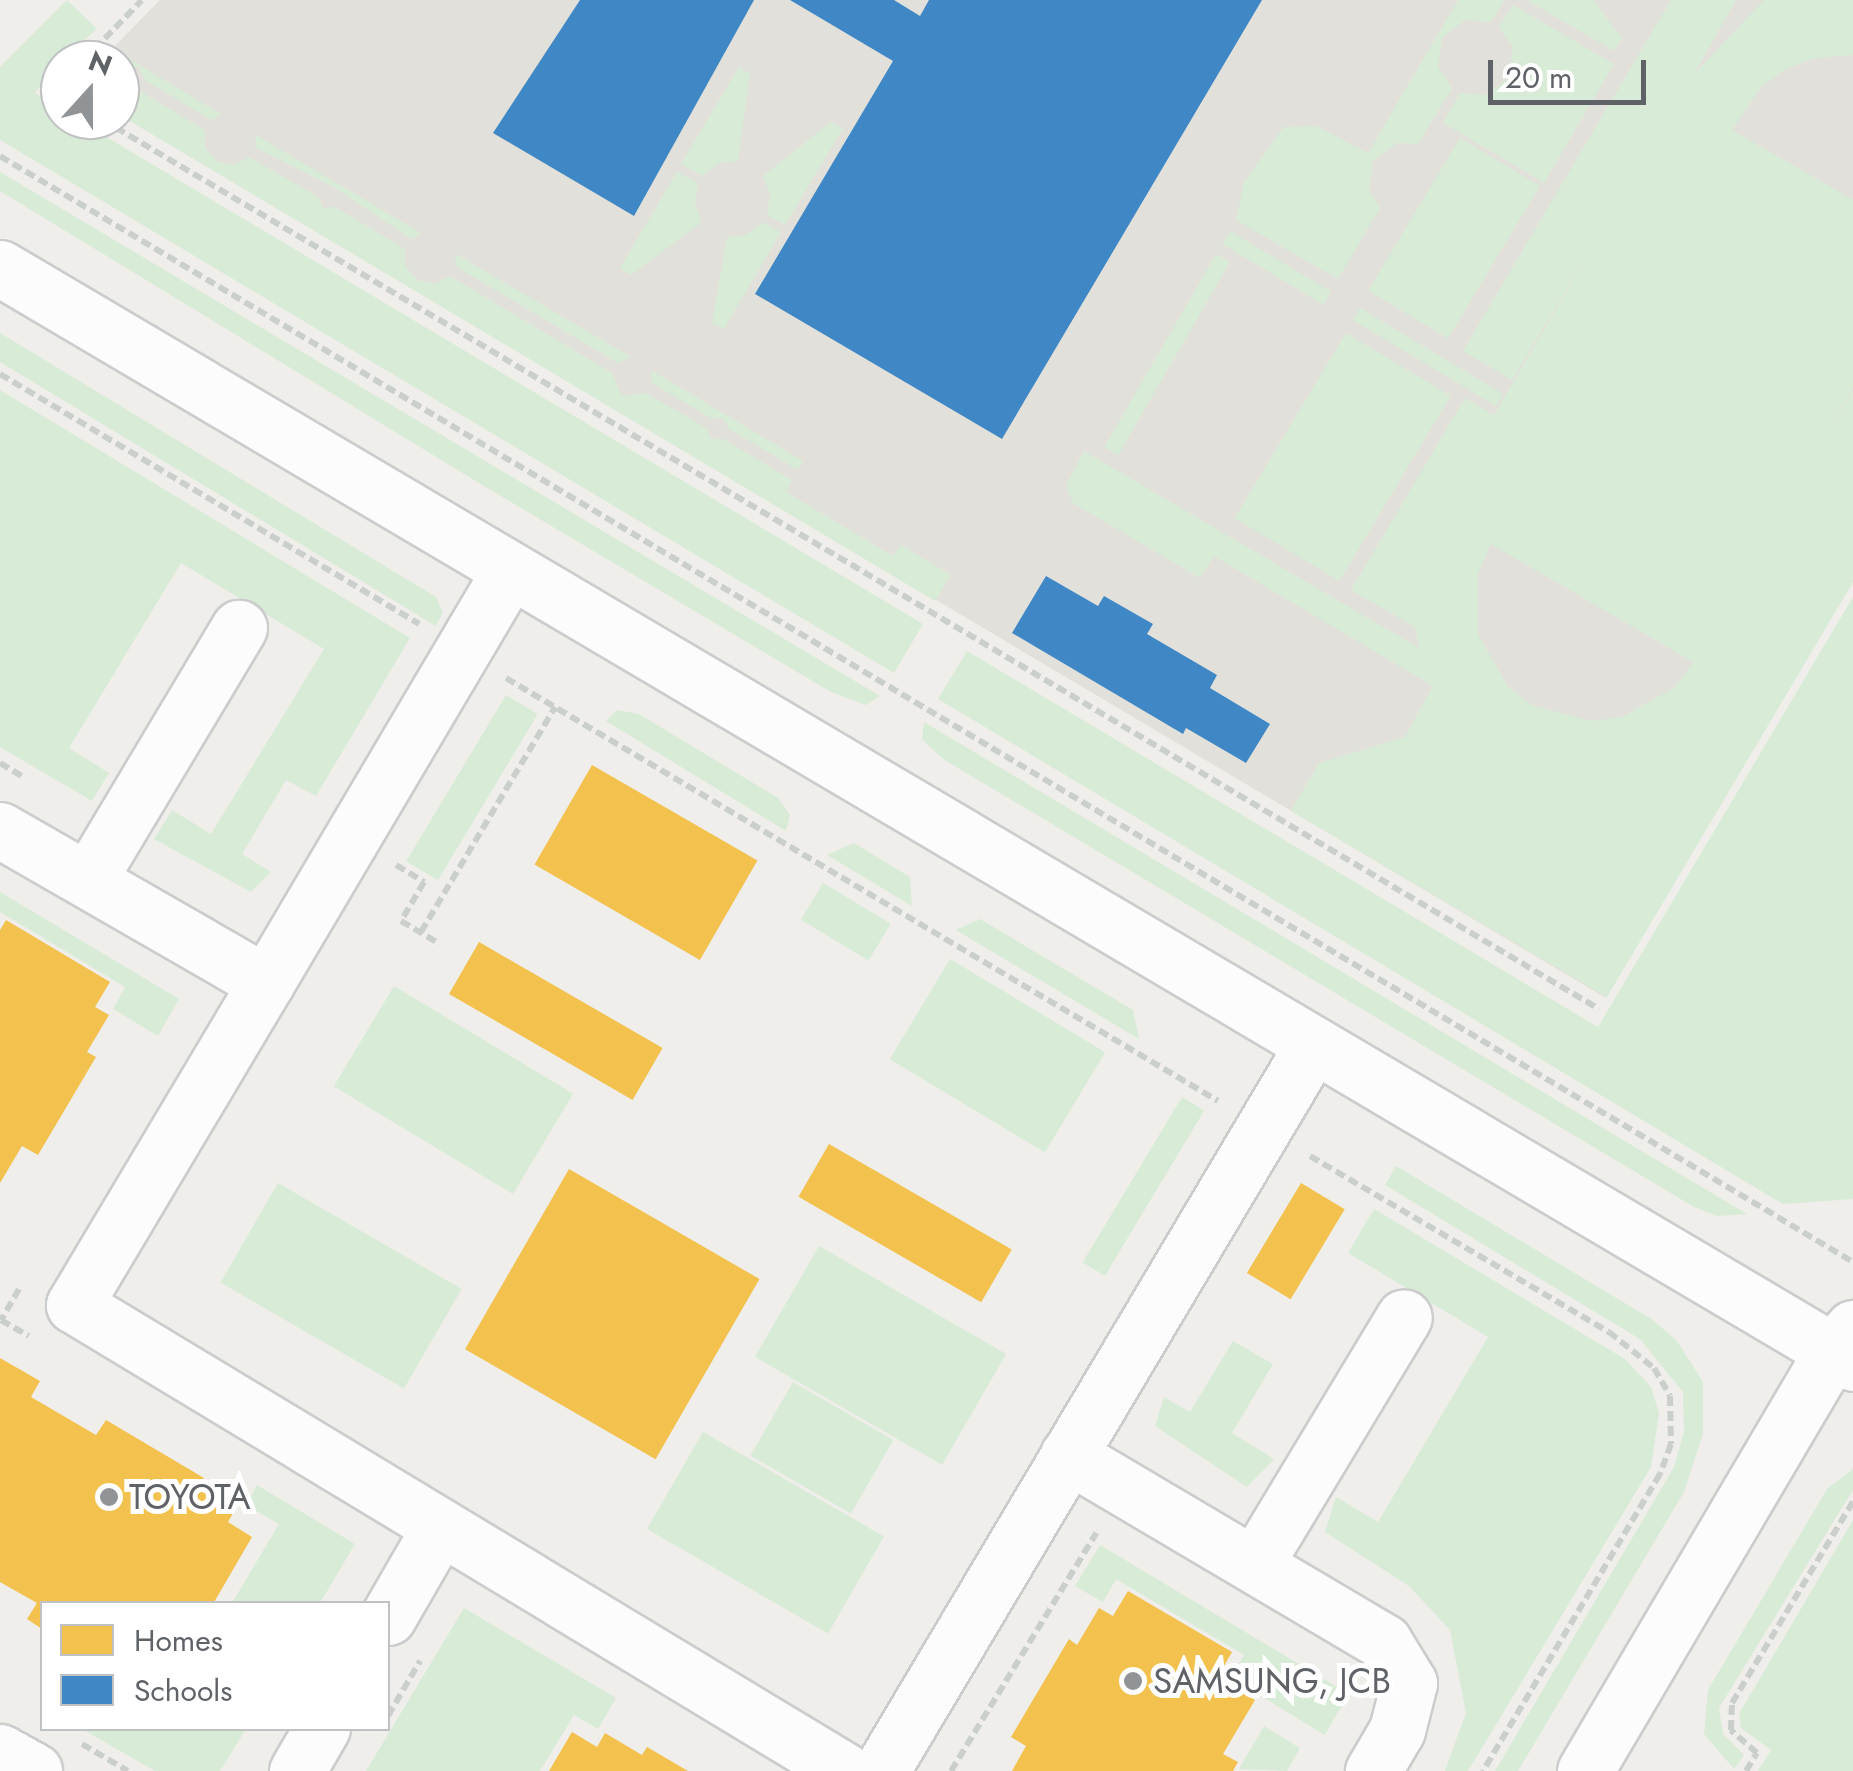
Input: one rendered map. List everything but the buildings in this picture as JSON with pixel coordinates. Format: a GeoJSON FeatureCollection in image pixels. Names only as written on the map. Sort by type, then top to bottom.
{"type":"FeatureCollection","features":[{"type":"Feature","properties":{"kind":"street"},"geometry":{"type":"LineString","coordinates":[[0,268],[1313,1045],[1846,1348],[1584,1771]]}},
{"type":"Feature","properties":{"kind":"street"},"geometry":{"type":"LineString","coordinates":[[510,570],[74,1305],[845,1771]]}},
{"type":"Feature","properties":{"kind":"street"},"geometry":{"type":"LineString","coordinates":[[88,880],[239,628]]}},
{"type":"Feature","properties":{"kind":"street"},"geometry":{"type":"LineString","coordinates":[[0,830],[266,983]]}},
{"type":"Feature","properties":{"kind":"street"},"geometry":{"type":"LineString","coordinates":[[881,1771],[1313,1045]]}},
{"type":"Feature","properties":{"kind":"street"},"geometry":{"type":"LineString","coordinates":[[1255,1564],[1404,1317]]}},
{"type":"Feature","properties":{"kind":"street"},"geometry":{"type":"LineString","coordinates":[[1068,1454],[1363,1627],[1400,1659],[1407,1704],[1373,1771]]}},
{"type":"Feature","properties":{"kind":"street"},"geometry":{"type":"LineString","coordinates":[[406,1634],[440,1527]]}},
{"type":"Feature","properties":{"kind":"street"},"geometry":{"type":"LineString","coordinates":[[296,1771],[320,1731]]}},
{"type":"Feature","properties":{"kind":"street"},"geometry":{"type":"LineString","coordinates":[[0,1752],[52,1754]]}},
{"type":"Feature","properties":{"kind":"path"},"geometry":{"type":"LineString","coordinates":[[103,40],[142,0]]}},
{"type":"Feature","properties":{"kind":"path"},"geometry":{"type":"LineString","coordinates":[[137,140],[1599,1010]]}},
{"type":"Feature","properties":{"kind":"path"},"geometry":{"type":"LineString","coordinates":[[0,156],[1853,1262]]}},
{"type":"Feature","properties":{"kind":"path"},"geometry":{"type":"LineString","coordinates":[[0,374],[434,634]]}},
{"type":"Feature","properties":{"kind":"path"},"geometry":{"type":"LineString","coordinates":[[495,671],[1235,1110]]}},
{"type":"Feature","properties":{"kind":"path"},"geometry":{"type":"LineString","coordinates":[[420,932],[554,707]]}},
{"type":"Feature","properties":{"kind":"path"},"geometry":{"type":"LineString","coordinates":[[390,862],[424,882],[401,921],[440,944]]}},
{"type":"Feature","properties":{"kind":"path"},"geometry":{"type":"LineString","coordinates":[[1300,1150],[1610,1332],[1654,1368],[1670,1396],[1671,1444],[1660,1474],[1483,1771]]}},
{"type":"Feature","properties":{"kind":"path"},"geometry":{"type":"LineString","coordinates":[[1746,1771],[1757,1753],[1731,1730],[1732,1703],[1853,1502]]}},
{"type":"Feature","properties":{"kind":"path"},"geometry":{"type":"LineString","coordinates":[[951,1771],[1089,1538],[1102,1534]]}},
{"type":"Feature","properties":{"kind":"path"},"geometry":{"type":"LineString","coordinates":[[390,1707],[406,1634]]}},
{"type":"Feature","properties":{"kind":"path"},"geometry":{"type":"LineString","coordinates":[[52,1754],[128,1771]]}},
{"type":"Feature","properties":{"kind":"shaded area"},"geometry":{"type":"Polygon","coordinates":[[[160,0],[1853,0],[1853,581],[1606,998],[140,127],[140,40],[121,40],[160,0]]]}},
{"type":"Feature","properties":{"kind":"green space"},"geometry":{"type":"Polygon","coordinates":[[[67,0],[97,29],[84,40],[40,40],[40,86],[35,93],[40,96],[40,140],[112,140],[923,624],[894,673],[0,140],[0,67],[67,0]]]}},
{"type":"Feature","properties":{"kind":"green space"},"geometry":{"type":"Polygon","coordinates":[[[1458,0],[1504,0],[1491,22],[1465,20],[1442,38],[1438,67],[1452,88],[1418,144],[1397,143],[1373,161],[1369,190],[1380,208],[1338,279],[1236,220],[1244,182],[1284,127],[1316,126],[1368,153],[1458,0]]]}},
{"type":"Feature","properties":{"kind":"green space"},"geometry":{"type":"Polygon","coordinates":[[[1527,0],[1593,0],[1622,38],[1614,51],[1527,0]]]}},
{"type":"Feature","properties":{"kind":"green space"},"geometry":{"type":"Polygon","coordinates":[[[1671,0],[1736,0],[1694,74],[1764,0],[1853,0],[1853,55],[1814,58],[1786,69],[1761,87],[1732,130],[1853,200],[1853,388],[1825,437],[1853,391],[1853,582],[1607,997],[1291,811],[1319,763],[1405,737],[1433,686],[1214,556],[1200,578],[1073,503],[1066,485],[1084,451],[1419,648],[1415,627],[1351,590],[1465,398],[1494,415],[1600,234],[1512,380],[1463,351],[1671,0]],[[1491,544],[1478,573],[1478,634],[1508,687],[1532,705],[1591,721],[1622,717],[1675,687],[1693,662],[1491,544]]]}},
{"type":"Feature","properties":{"kind":"green space"},"geometry":{"type":"Polygon","coordinates":[[[1513,5],[1614,64],[1544,183],[1443,123],[1460,93],[1486,95],[1509,78],[1513,47],[1499,27],[1513,5]]]}},
{"type":"Feature","properties":{"kind":"green space"},"geometry":{"type":"Polygon","coordinates":[[[140,66],[221,114],[211,120],[145,80],[140,66]]]}},
{"type":"Feature","properties":{"kind":"green space"},"geometry":{"type":"Polygon","coordinates":[[[739,67],[750,74],[738,161],[719,163],[702,176],[681,164],[739,67]]]}},
{"type":"Feature","properties":{"kind":"green space"},"geometry":{"type":"Polygon","coordinates":[[[140,91],[205,130],[205,147],[217,161],[234,165],[249,157],[318,197],[323,208],[335,207],[405,249],[405,266],[417,280],[435,284],[450,276],[612,373],[622,396],[646,393],[706,428],[711,439],[723,439],[792,480],[786,492],[893,556],[901,545],[951,575],[935,601],[140,127],[140,91]]]}},
{"type":"Feature","properties":{"kind":"green space"},"geometry":{"type":"Polygon","coordinates":[[[831,122],[843,128],[785,225],[767,215],[770,194],[763,176],[831,122]]]}},
{"type":"Feature","properties":{"kind":"green space"},"geometry":{"type":"Polygon","coordinates":[[[256,135],[421,233],[411,239],[335,188],[255,147],[256,135]]]}},
{"type":"Feature","properties":{"kind":"green space"},"geometry":{"type":"Polygon","coordinates":[[[1460,138],[1540,186],[1448,338],[1368,291],[1460,138]]]}},
{"type":"Feature","properties":{"kind":"green space"},"geometry":{"type":"Polygon","coordinates":[[[0,172],[880,696],[866,705],[831,692],[474,480],[0,191],[0,172]]]}},
{"type":"Feature","properties":{"kind":"green space"},"geometry":{"type":"Polygon","coordinates":[[[677,172],[698,183],[695,205],[702,222],[631,275],[620,268],[677,172]]]}},
{"type":"Feature","properties":{"kind":"green space"},"geometry":{"type":"Polygon","coordinates":[[[763,222],[781,232],[724,329],[712,323],[727,237],[746,235],[763,222]]]}},
{"type":"Feature","properties":{"kind":"green space"},"geometry":{"type":"Polygon","coordinates":[[[1230,231],[1331,292],[1323,305],[1222,244],[1230,231]]]}},
{"type":"Feature","properties":{"kind":"green space"},"geometry":{"type":"Polygon","coordinates":[[[456,254],[631,357],[618,363],[455,266],[456,254]]]}},
{"type":"Feature","properties":{"kind":"green space"},"geometry":{"type":"Polygon","coordinates":[[[1216,254],[1230,262],[1118,455],[1104,447],[1216,254]]]}},
{"type":"Feature","properties":{"kind":"green space"},"geometry":{"type":"Polygon","coordinates":[[[1360,308],[1503,394],[1496,406],[1353,320],[1360,308]]]}},
{"type":"Feature","properties":{"kind":"green space"},"geometry":{"type":"Polygon","coordinates":[[[0,333],[436,597],[443,612],[436,626],[0,362],[0,333]]]}},
{"type":"Feature","properties":{"kind":"green space"},"geometry":{"type":"Polygon","coordinates":[[[1346,333],[1451,396],[1339,581],[1235,518],[1346,333]]]}},
{"type":"Feature","properties":{"kind":"green space"},"geometry":{"type":"Polygon","coordinates":[[[651,370],[803,461],[798,470],[729,429],[723,418],[712,419],[652,383],[651,370]]]}},
{"type":"Feature","properties":{"kind":"green space"},"geometry":{"type":"Polygon","coordinates":[[[0,390],[410,638],[316,796],[286,780],[242,854],[271,872],[251,892],[154,839],[172,810],[211,834],[324,649],[181,563],[69,748],[109,773],[92,801],[0,747],[0,390]]]}},
{"type":"Feature","properties":{"kind":"green space"},"geometry":{"type":"Polygon","coordinates":[[[1853,597],[1853,1199],[1783,1204],[938,699],[967,651],[1598,1027],[1853,597]]]}},
{"type":"Feature","properties":{"kind":"green space"},"geometry":{"type":"Polygon","coordinates":[[[506,695],[538,714],[438,880],[406,861],[506,695]]]}},
{"type":"Feature","properties":{"kind":"green space"},"geometry":{"type":"Polygon","coordinates":[[[617,710],[639,714],[778,798],[790,815],[786,831],[606,721],[617,710]]]}},
{"type":"Feature","properties":{"kind":"green space"},"geometry":{"type":"Polygon","coordinates":[[[924,722],[1747,1214],[1717,1216],[1694,1207],[943,759],[922,739],[924,722]]]}},
{"type":"Feature","properties":{"kind":"green space"},"geometry":{"type":"Polygon","coordinates":[[[854,843],[910,877],[912,906],[827,855],[854,843]]]}},
{"type":"Feature","properties":{"kind":"green space"},"geometry":{"type":"Polygon","coordinates":[[[823,883],[891,924],[869,961],[801,920],[823,883]]]}},
{"type":"Feature","properties":{"kind":"green space"},"geometry":{"type":"Polygon","coordinates":[[[0,892],[179,999],[158,1036],[113,1009],[125,987],[0,912],[0,892]]]}},
{"type":"Feature","properties":{"kind":"green space"},"geometry":{"type":"Polygon","coordinates":[[[980,919],[1133,1010],[1139,1039],[956,930],[980,919]]]}},
{"type":"Feature","properties":{"kind":"green space"},"geometry":{"type":"Polygon","coordinates":[[[950,959],[1105,1052],[1045,1153],[890,1059],[950,959]]]}},
{"type":"Feature","properties":{"kind":"green space"},"geometry":{"type":"Polygon","coordinates":[[[394,986],[573,1094],[513,1194],[334,1086],[394,986]]]}},
{"type":"Feature","properties":{"kind":"green space"},"geometry":{"type":"Polygon","coordinates":[[[1182,1097],[1204,1110],[1105,1276],[1083,1262],[1182,1097]]]}},
{"type":"Feature","properties":{"kind":"green space"},"geometry":{"type":"Polygon","coordinates":[[[1396,1166],[1653,1320],[1677,1341],[1703,1382],[1703,1434],[1684,1492],[1518,1771],[1495,1771],[1674,1467],[1684,1432],[1683,1392],[1640,1339],[1385,1185],[1396,1166]]]}},
{"type":"Feature","properties":{"kind":"green space"},"geometry":{"type":"Polygon","coordinates":[[[278,1183],[462,1289],[404,1389],[220,1283],[278,1183]]]}},
{"type":"Feature","properties":{"kind":"green space"},"geometry":{"type":"Polygon","coordinates":[[[1374,1209],[1625,1359],[1651,1387],[1659,1413],[1651,1467],[1468,1771],[1445,1771],[1466,1713],[1450,1630],[1409,1586],[1325,1532],[1336,1497],[1378,1522],[1488,1337],[1348,1253],[1374,1209]]]}},
{"type":"Feature","properties":{"kind":"green space"},"geometry":{"type":"Polygon","coordinates":[[[819,1246],[1006,1354],[942,1465],[755,1357],[819,1246]]]}},
{"type":"Feature","properties":{"kind":"green space"},"geometry":{"type":"Polygon","coordinates":[[[1233,1341],[1273,1364],[1232,1433],[1274,1459],[1247,1487],[1155,1426],[1164,1397],[1190,1412],[1233,1341]]]}},
{"type":"Feature","properties":{"kind":"green space"},"geometry":{"type":"Polygon","coordinates":[[[793,1382],[893,1440],[851,1514],[750,1456],[793,1382]]]}},
{"type":"Feature","properties":{"kind":"green space"},"geometry":{"type":"Polygon","coordinates":[[[703,1432],[884,1536],[828,1633],[647,1529],[703,1432]]]}},
{"type":"Feature","properties":{"kind":"green space"},"geometry":{"type":"Polygon","coordinates":[[[1853,1469],[1853,1490],[1719,1708],[1723,1734],[1744,1755],[1734,1769],[1704,1734],[1708,1690],[1827,1489],[1853,1469]]]}},
{"type":"Feature","properties":{"kind":"green space"},"geometry":{"type":"Polygon","coordinates":[[[257,1485],[355,1544],[321,1601],[233,1601],[279,1524],[246,1505],[257,1485]]]}},
{"type":"Feature","properties":{"kind":"green space"},"geometry":{"type":"Polygon","coordinates":[[[1853,1520],[1853,1771],[1758,1771],[1771,1750],[1741,1728],[1739,1714],[1853,1520]]]}},
{"type":"Feature","properties":{"kind":"green space"},"geometry":{"type":"Polygon","coordinates":[[[1100,1545],[1342,1690],[1344,1701],[1325,1735],[1231,1678],[1244,1655],[1116,1579],[1103,1602],[1075,1586],[1100,1545]]]}},
{"type":"Feature","properties":{"kind":"green space"},"geometry":{"type":"Polygon","coordinates":[[[464,1608],[616,1698],[598,1729],[574,1715],[540,1771],[366,1771],[464,1608]]]}},
{"type":"Feature","properties":{"kind":"green space"},"geometry":{"type":"Polygon","coordinates":[[[1264,1726],[1300,1748],[1287,1771],[1239,1769],[1264,1726]]]}},
{"type":"Feature","properties":{"kind":"green space"},"geometry":{"type":"Polygon","coordinates":[[[85,1731],[245,1731],[220,1771],[155,1771],[85,1731]]]}},
{"type":"Feature","properties":{"kind":"place","name":"TOYOTA"},"geometry":{"type":"Point","coordinates":[109,1497]}},
{"type":"Feature","properties":{"kind":"place","name":"SAMSUNG, JCB"},"geometry":{"type":"Point","coordinates":[1133,1681]}}]}
